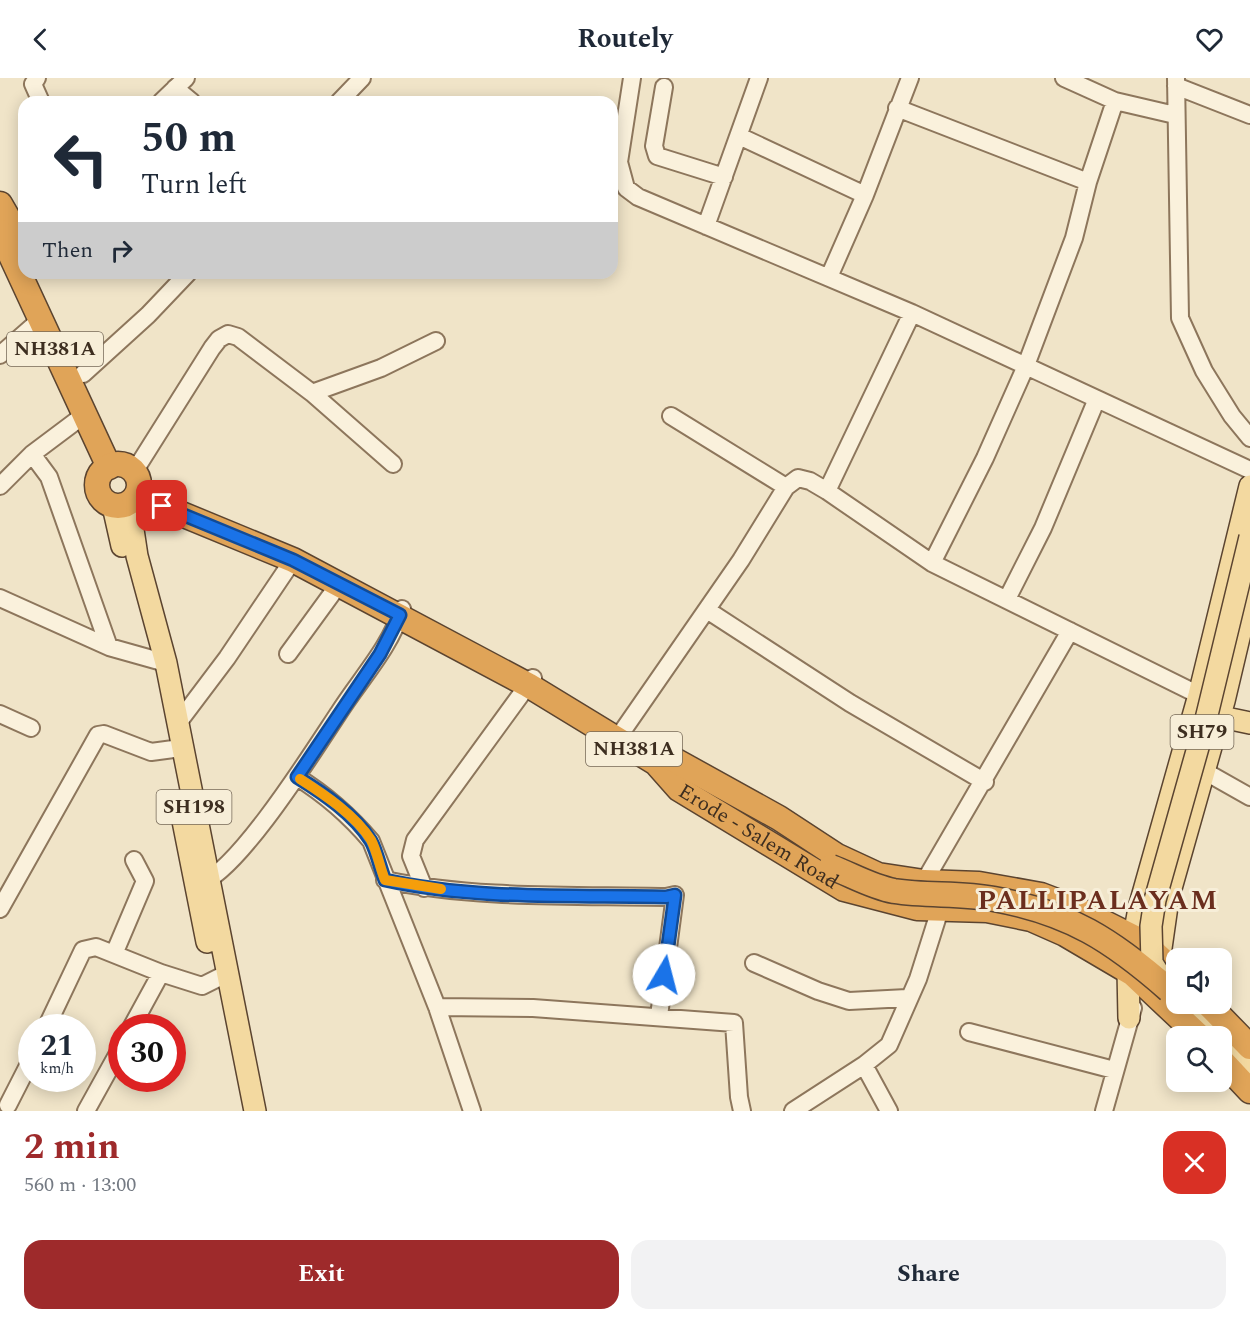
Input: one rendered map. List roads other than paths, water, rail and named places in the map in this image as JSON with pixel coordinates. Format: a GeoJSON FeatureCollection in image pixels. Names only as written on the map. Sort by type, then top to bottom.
{"type":"FeatureCollection","features":[{"type":"Feature","properties":{"kind":"highway","name":"NH381A"},"geometry":{"type":"LineString","coordinates":[[0,204],[18,245]]}},
{"type":"Feature","properties":{"kind":"highway","name":"NH381A"},"geometry":{"type":"LineString","coordinates":[[0,232],[18,248]]}},
{"type":"Feature","properties":{"kind":"highway","name":"NH381A"},"geometry":{"type":"LineString","coordinates":[[29,279],[41,319],[84,415],[125,490]]}},
{"type":"Feature","properties":{"kind":"highway","name":"NH381A"},"geometry":{"type":"LineString","coordinates":[[39,279],[83,374],[125,490]]}},
{"type":"Feature","properties":{"kind":"highway","name":"Erode - Salem Road"},"geometry":{"type":"LineString","coordinates":[[125,490],[293,560],[339,584],[401,611]]}},
{"type":"Feature","properties":{"kind":"highway","name":"Erode - Salem Road"},"geometry":{"type":"LineString","coordinates":[[125,490],[184,500],[296,552],[530,681],[619,735],[779,818],[837,856],[878,875],[998,886],[1041,896],[1143,932],[1161,983],[1192,1026]]}},
{"type":"Feature","properties":{"kind":"highway","name":"Erode - Salem Road"},"geometry":{"type":"LineString","coordinates":[[619,735],[656,763],[679,789],[844,889],[929,908],[987,910],[1032,919],[1161,983]]}},
{"type":"Feature","properties":{"kind":"highway"},"geometry":{"type":"LineString","coordinates":[[656,763],[831,867],[880,888],[938,896],[991,898],[1063,917],[1127,954],[1161,983]]}},
{"type":"Feature","properties":{"kind":"highway"},"geometry":{"type":"LineString","coordinates":[[1218,1014],[1250,1047]]}},
{"type":"Feature","properties":{"kind":"highway"},"geometry":{"type":"LineString","coordinates":[[1232,1072],[1250,1091]]}},
{"type":"Feature","properties":{"kind":"main road"},"geometry":{"type":"LineString","coordinates":[[1206,1026],[1161,983],[1152,963],[1139,908],[1241,558],[1250,486]]}},
{"type":"Feature","properties":{"kind":"main road","name":"SH198"},"geometry":{"type":"LineString","coordinates":[[125,490],[221,977],[245,1111]]}},
{"type":"Feature","properties":{"kind":"main road","name":"SH79"},"geometry":{"type":"LineString","coordinates":[[1143,932],[1155,900],[1206,719],[1250,537]]}},
{"type":"Feature","properties":{"kind":"main road"},"geometry":{"type":"LineString","coordinates":[[1129,1018],[1161,983],[1168,899],[1219,717],[1250,591]]}},
{"type":"Feature","properties":{"kind":"main road","name":"SH198"},"geometry":{"type":"LineString","coordinates":[[158,661],[178,723],[176,749]]}},
{"type":"Feature","properties":{"kind":"main road"},"geometry":{"type":"LineString","coordinates":[[1197,703],[1219,717],[1250,723]]}},
{"type":"Feature","properties":{"kind":"main road","name":"SH198"},"geometry":{"type":"LineString","coordinates":[[221,977],[255,1111]]}},
{"type":"Feature","properties":{"kind":"main road"},"geometry":{"type":"LineString","coordinates":[[1129,1018],[1161,983]]}},
{"type":"Feature","properties":{"kind":"main road"},"geometry":{"type":"LineString","coordinates":[[1232,1053],[1250,1071]]}},
{"type":"Feature","properties":{"kind":"street"},"geometry":{"type":"LineString","coordinates":[[37,78],[33,84],[38,96]]}},
{"type":"Feature","properties":{"kind":"street"},"geometry":{"type":"LineString","coordinates":[[632,78],[619,162],[626,188],[638,197],[912,313],[1096,401],[1250,470]]}},
{"type":"Feature","properties":{"kind":"street"},"geometry":{"type":"LineString","coordinates":[[706,226],[759,78]]}},
{"type":"Feature","properties":{"kind":"street"},"geometry":{"type":"LineString","coordinates":[[829,277],[865,195],[910,78]]}},
{"type":"Feature","properties":{"kind":"street"},"geometry":{"type":"LineString","coordinates":[[1064,78],[1115,101],[1175,115]]}},
{"type":"Feature","properties":{"kind":"street"},"geometry":{"type":"LineString","coordinates":[[344,96],[357,80]]}},
{"type":"Feature","properties":{"kind":"street"},"geometry":{"type":"LineString","coordinates":[[1250,115],[1176,82],[1180,318],[1204,371],[1232,416],[1250,438]]}},
{"type":"Feature","properties":{"kind":"street"},"geometry":{"type":"LineString","coordinates":[[167,96],[181,83],[189,96]]}},
{"type":"Feature","properties":{"kind":"street"},"geometry":{"type":"LineString","coordinates":[[664,87],[654,146],[657,156],[724,177]]}},
{"type":"Feature","properties":{"kind":"street"},"geometry":{"type":"LineString","coordinates":[[932,563],[985,458],[1025,368],[1074,238],[1088,182],[1115,101]]}},
{"type":"Feature","properties":{"kind":"street"},"geometry":{"type":"LineString","coordinates":[[897,108],[1088,182]]}},
{"type":"Feature","properties":{"kind":"street"},"geometry":{"type":"LineString","coordinates":[[739,136],[865,195]]}},
{"type":"Feature","properties":{"kind":"street"},"geometry":{"type":"LineString","coordinates":[[83,374],[148,315],[182,279]]}},
{"type":"Feature","properties":{"kind":"street"},"geometry":{"type":"LineString","coordinates":[[827,491],[912,313]]}},
{"type":"Feature","properties":{"kind":"street"},"geometry":{"type":"LineString","coordinates":[[0,355],[41,319]]}},
{"type":"Feature","properties":{"kind":"street"},"geometry":{"type":"LineString","coordinates":[[125,490],[212,348],[219,339],[228,334],[238,337],[312,393],[393,464]]}},
{"type":"Feature","properties":{"kind":"street"},"geometry":{"type":"LineString","coordinates":[[312,393],[381,368],[436,341]]}},
{"type":"Feature","properties":{"kind":"street"},"geometry":{"type":"LineString","coordinates":[[1007,599],[1043,528],[1096,401]]}},
{"type":"Feature","properties":{"kind":"street"},"geometry":{"type":"LineString","coordinates":[[0,486],[32,454],[84,415]]}},
{"type":"Feature","properties":{"kind":"street"},"geometry":{"type":"LineString","coordinates":[[670,416],[786,487]]}},
{"type":"Feature","properties":{"kind":"street"},"geometry":{"type":"LineString","coordinates":[[32,454],[49,477],[109,647]]}},
{"type":"Feature","properties":{"kind":"street"},"geometry":{"type":"LineString","coordinates":[[619,735],[707,610],[786,487],[798,478],[810,481],[827,491],[932,563],[1070,631],[1197,703]]}},
{"type":"Feature","properties":{"kind":"street"},"geometry":{"type":"LineString","coordinates":[[178,723],[227,658],[293,560]]}},
{"type":"Feature","properties":{"kind":"street"},"geometry":{"type":"LineString","coordinates":[[288,654],[339,584]]}},
{"type":"Feature","properties":{"kind":"street"},"geometry":{"type":"LineString","coordinates":[[0,598],[109,647],[158,661]]}},
{"type":"Feature","properties":{"kind":"street"},"geometry":{"type":"LineString","coordinates":[[707,610],[850,703],[985,782]]}},
{"type":"Feature","properties":{"kind":"street"},"geometry":{"type":"LineString","coordinates":[[202,882],[265,820],[297,777],[380,654],[401,611]]}},
{"type":"Feature","properties":{"kind":"street"},"geometry":{"type":"LineString","coordinates":[[793,1111],[864,1065],[889,1045],[907,998],[918,979],[929,908],[936,882],[985,782],[1070,631]]}},
{"type":"Feature","properties":{"kind":"street"},"geometry":{"type":"LineString","coordinates":[[424,888],[411,856],[415,840],[530,681]]}},
{"type":"Feature","properties":{"kind":"street"},"geometry":{"type":"LineString","coordinates":[[0,714],[31,728]]}},
{"type":"Feature","properties":{"kind":"street"},"geometry":{"type":"LineString","coordinates":[[0,909],[93,739],[104,734],[151,752],[176,749]]}},
{"type":"Feature","properties":{"kind":"street"},"geometry":{"type":"LineString","coordinates":[[1204,771],[1250,797]]}},
{"type":"Feature","properties":{"kind":"street"},"geometry":{"type":"LineString","coordinates":[[297,777],[323,793],[352,819],[371,841],[437,1007],[472,1111]]}},
{"type":"Feature","properties":{"kind":"street"},"geometry":{"type":"LineString","coordinates":[[114,954],[145,881],[134,860]]}},
{"type":"Feature","properties":{"kind":"street"},"geometry":{"type":"LineString","coordinates":[[385,880],[424,888],[574,895],[666,897],[675,895],[659,1016]]}},
{"type":"Feature","properties":{"kind":"street"},"geometry":{"type":"LineString","coordinates":[[929,908],[936,882]]}},
{"type":"Feature","properties":{"kind":"street"},"geometry":{"type":"LineString","coordinates":[[53,1014],[83,950],[96,946],[161,973],[202,986],[221,977]]}},
{"type":"Feature","properties":{"kind":"street"},"geometry":{"type":"LineString","coordinates":[[754,963],[818,991],[849,1001],[907,998]]}},
{"type":"Feature","properties":{"kind":"street"},"geometry":{"type":"LineString","coordinates":[[139,1014],[161,973]]}},
{"type":"Feature","properties":{"kind":"street"},"geometry":{"type":"LineString","coordinates":[[437,1007],[533,1008],[734,1023],[742,1111]]}},
{"type":"Feature","properties":{"kind":"street"},"geometry":{"type":"LineString","coordinates":[[1104,1111],[1129,1018]]}},
{"type":"Feature","properties":{"kind":"street"},"geometry":{"type":"LineString","coordinates":[[969,1032],[1114,1070]]}},
{"type":"Feature","properties":{"kind":"street"},"geometry":{"type":"LineString","coordinates":[[864,1065],[889,1111]]}},
{"type":"Feature","properties":{"kind":"street"},"geometry":{"type":"LineString","coordinates":[[86,1111],[108,1071]]}},
{"type":"Feature","properties":{"kind":"street"},"geometry":{"type":"LineString","coordinates":[[9,1106],[18,1087]]}},
{"type":"Feature","properties":{"kind":"district","name":"PALLIPALAYAM"},"geometry":{"type":"Point","coordinates":[1098,901]}}]}
